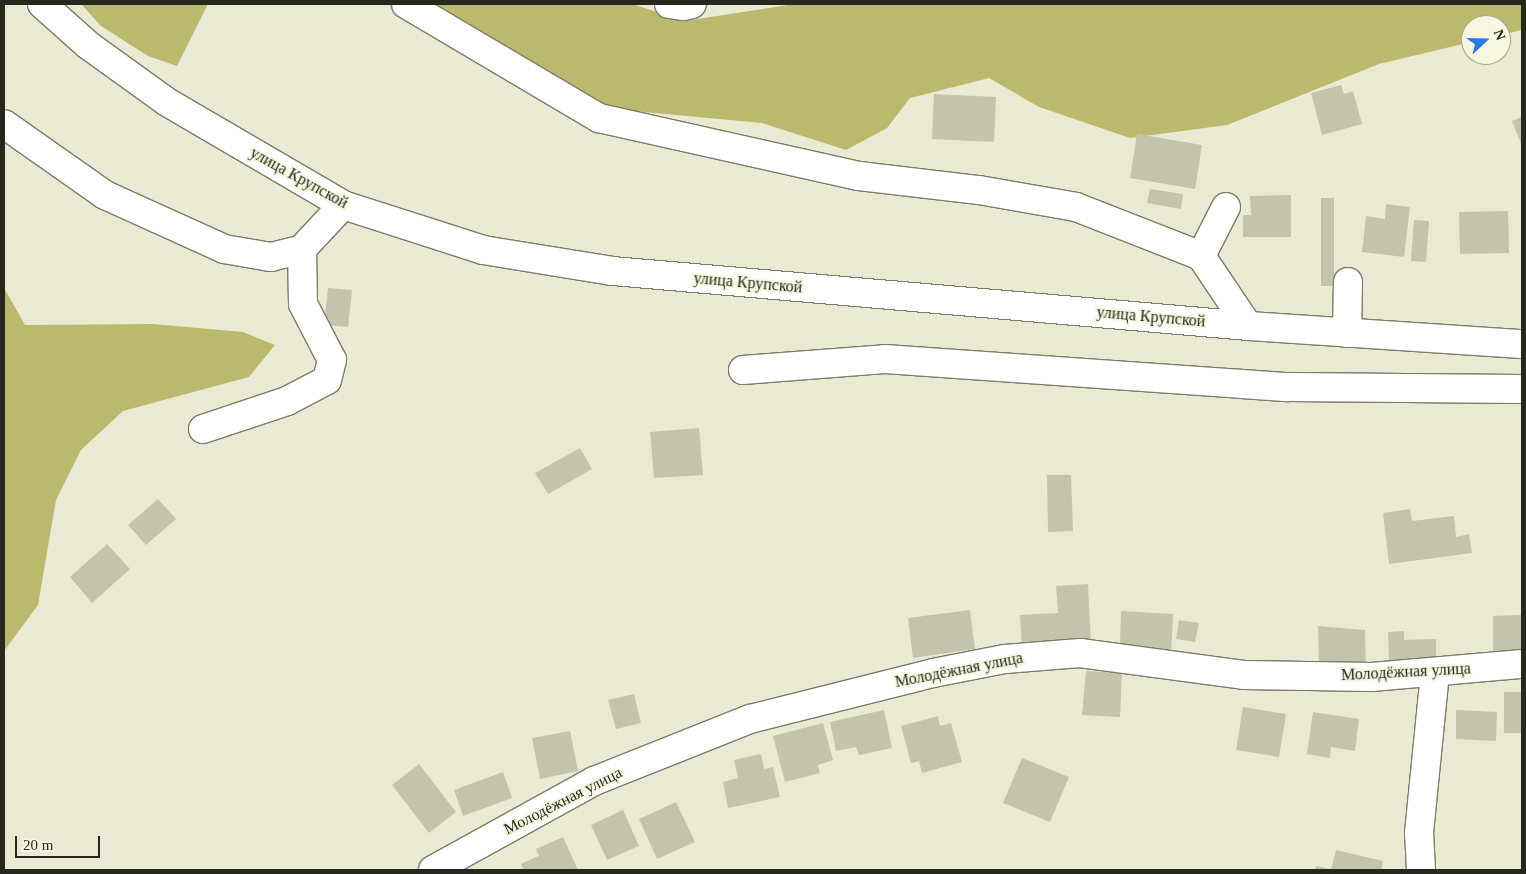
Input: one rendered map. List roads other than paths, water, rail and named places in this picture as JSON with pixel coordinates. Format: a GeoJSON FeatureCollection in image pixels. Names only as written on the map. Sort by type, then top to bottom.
{"type":"FeatureCollection","features":[{"type":"Feature","properties":{"kind":"street","name":"улица Крупской"},"geometry":{"type":"LineString","coordinates":[[42,4],[88,45],[166,102],[343,205],[483,250],[613,271],[1248,326],[1522,344]]}},
{"type":"Feature","properties":{"kind":"street"},"geometry":{"type":"LineString","coordinates":[[406,4],[599,118],[859,176],[979,190],[1076,207],[1201,256],[1248,326]]}},
{"type":"Feature","properties":{"kind":"street"},"geometry":{"type":"LineString","coordinates":[[669,4],[684,6],[692,4]]}},
{"type":"Feature","properties":{"kind":"street"},"geometry":{"type":"LineString","coordinates":[[4,124],[105,195],[224,249],[270,257],[302,249],[343,205]]}},
{"type":"Feature","properties":{"kind":"street"},"geometry":{"type":"LineString","coordinates":[[1201,256],[1226,207]]}},
{"type":"Feature","properties":{"kind":"street"},"geometry":{"type":"LineString","coordinates":[[203,429],[287,401],[327,380],[332,360],[303,304],[302,249]]}},
{"type":"Feature","properties":{"kind":"street"},"geometry":{"type":"LineString","coordinates":[[1347,333],[1348,282]]}},
{"type":"Feature","properties":{"kind":"street"},"geometry":{"type":"LineString","coordinates":[[743,370],[885,358],[1288,387],[1522,389]]}},
{"type":"Feature","properties":{"kind":"street","name":"Молодёжная улица"},"geometry":{"type":"LineString","coordinates":[[433,870],[594,781],[740,722],[932,673],[1006,659],[1080,653],[1244,675],[1372,678],[1522,664]]}},
{"type":"Feature","properties":{"kind":"street"},"geometry":{"type":"LineString","coordinates":[[1421,870],[1419,833],[1435,672]]}}]}
